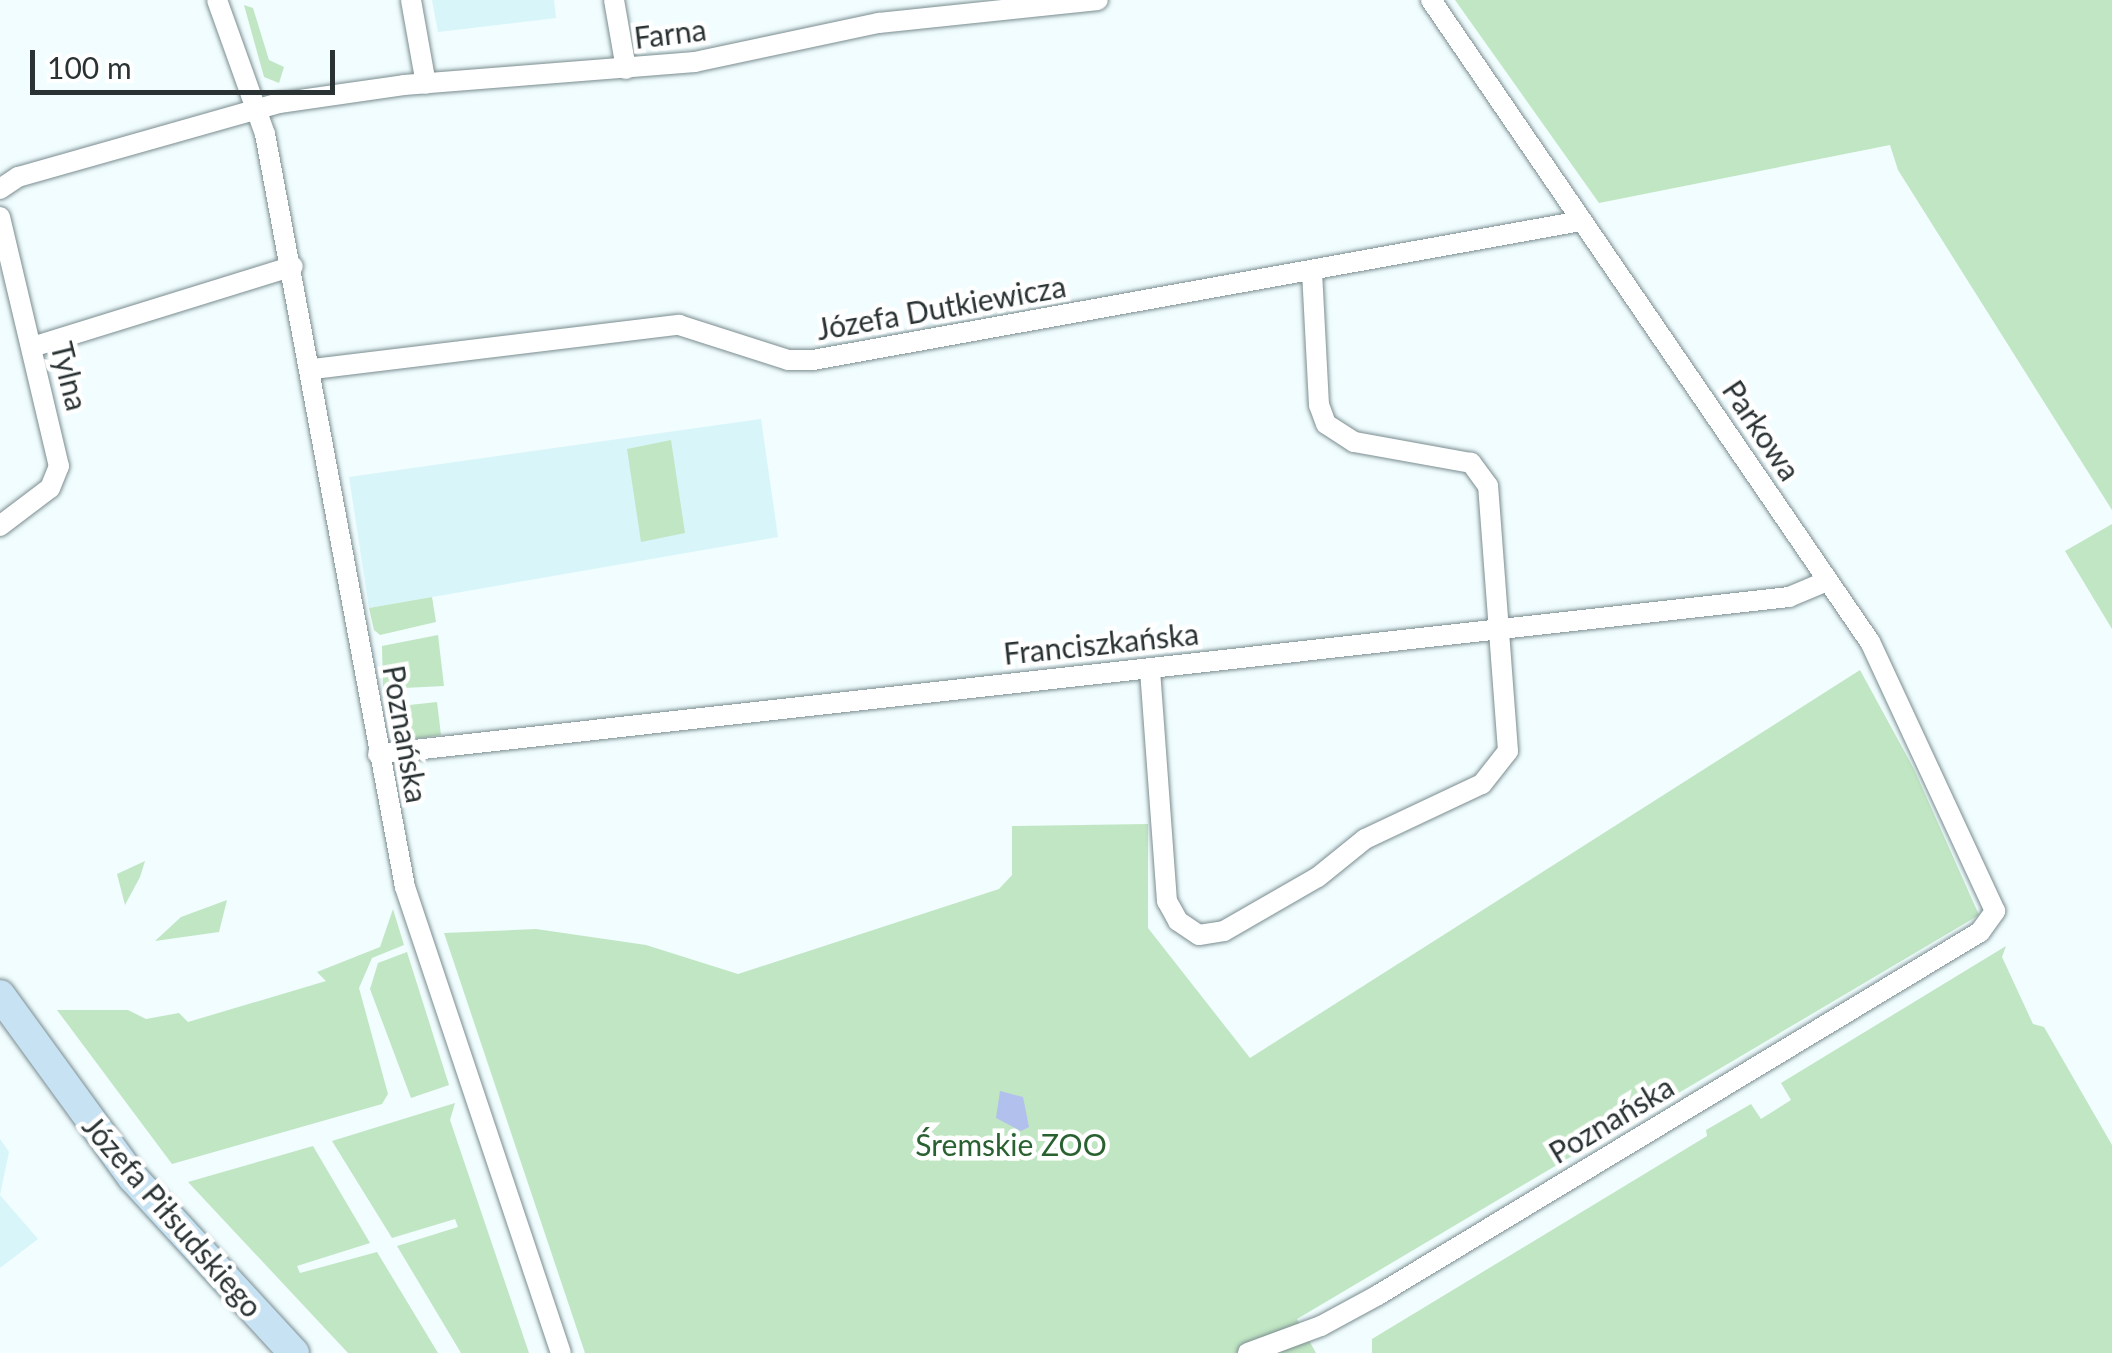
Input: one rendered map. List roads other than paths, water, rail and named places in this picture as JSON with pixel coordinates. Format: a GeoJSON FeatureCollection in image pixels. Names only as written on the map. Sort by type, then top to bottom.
{"type":"FeatureCollection","features":[{"type":"Feature","properties":{"kind":"street","name":"Poznańska"},"geometry":{"type":"LineString","coordinates":[[218,0],[254,109],[293,266],[405,887],[560,1353]]}},
{"type":"Feature","properties":{"kind":"street"},"geometry":{"type":"LineString","coordinates":[[411,0],[426,84]]}},
{"type":"Feature","properties":{"kind":"street"},"geometry":{"type":"LineString","coordinates":[[614,0],[626,70]]}},
{"type":"Feature","properties":{"kind":"street","name":"Farna"},"geometry":{"type":"LineString","coordinates":[[0,189],[18,176],[254,109],[426,84],[626,70],[708,60],[880,23],[1098,0]]}},
{"type":"Feature","properties":{"kind":"street","name":"Parkowa"},"geometry":{"type":"LineString","coordinates":[[1431,0],[1827,580],[1894,685],[1992,898],[1994,918]]}},
{"type":"Feature","properties":{"kind":"street","name":"Tylna"},"geometry":{"type":"LineString","coordinates":[[0,217],[57,445],[58,475],[0,526]]}},
{"type":"Feature","properties":{"kind":"street","name":"Józefa Dutkiewicza"},"geometry":{"type":"LineString","coordinates":[[313,369],[680,325],[788,360],[812,360],[1582,221]]}},
{"type":"Feature","properties":{"kind":"street"},"geometry":{"type":"LineString","coordinates":[[32,347],[293,266]]}},
{"type":"Feature","properties":{"kind":"street"},"geometry":{"type":"LineString","coordinates":[[1150,670],[1166,901],[1184,928],[1216,934],[1318,877],[1364,839],[1496,772],[1512,733],[1489,492],[1480,470],[1457,459],[1346,440],[1323,419],[1312,271]]}},
{"type":"Feature","properties":{"kind":"street","name":"Franciszkańska"},"geometry":{"type":"LineString","coordinates":[[378,754],[1798,596],[1827,580]]}},
{"type":"Feature","properties":{"kind":"street","name":"Poznańska"},"geometry":{"type":"LineString","coordinates":[[1248,1353],[1321,1326],[1378,1296],[1994,918]]}},
{"type":"Feature","properties":{"kind":"street","name":"Józefa Piłsudskiego"},"geometry":{"type":"LineString","coordinates":[[0,968],[57,1076]]}},
{"type":"Feature","properties":{"kind":"street","name":"Józefa Piłsudskiego"},"geometry":{"type":"LineString","coordinates":[[0,995],[158,1208],[294,1353]]}},
{"type":"Feature","properties":{"kind":"water"},"geometry":{"type":"Polygon","coordinates":[[[1000,1091],[1023,1097],[1029,1127],[1021,1131],[996,1118],[1000,1091]]]}},
{"type":"Feature","properties":{"kind":"park label","name":"Śremskie ZOO"},"geometry":{"type":"Point","coordinates":[1011,1144]}}]}
